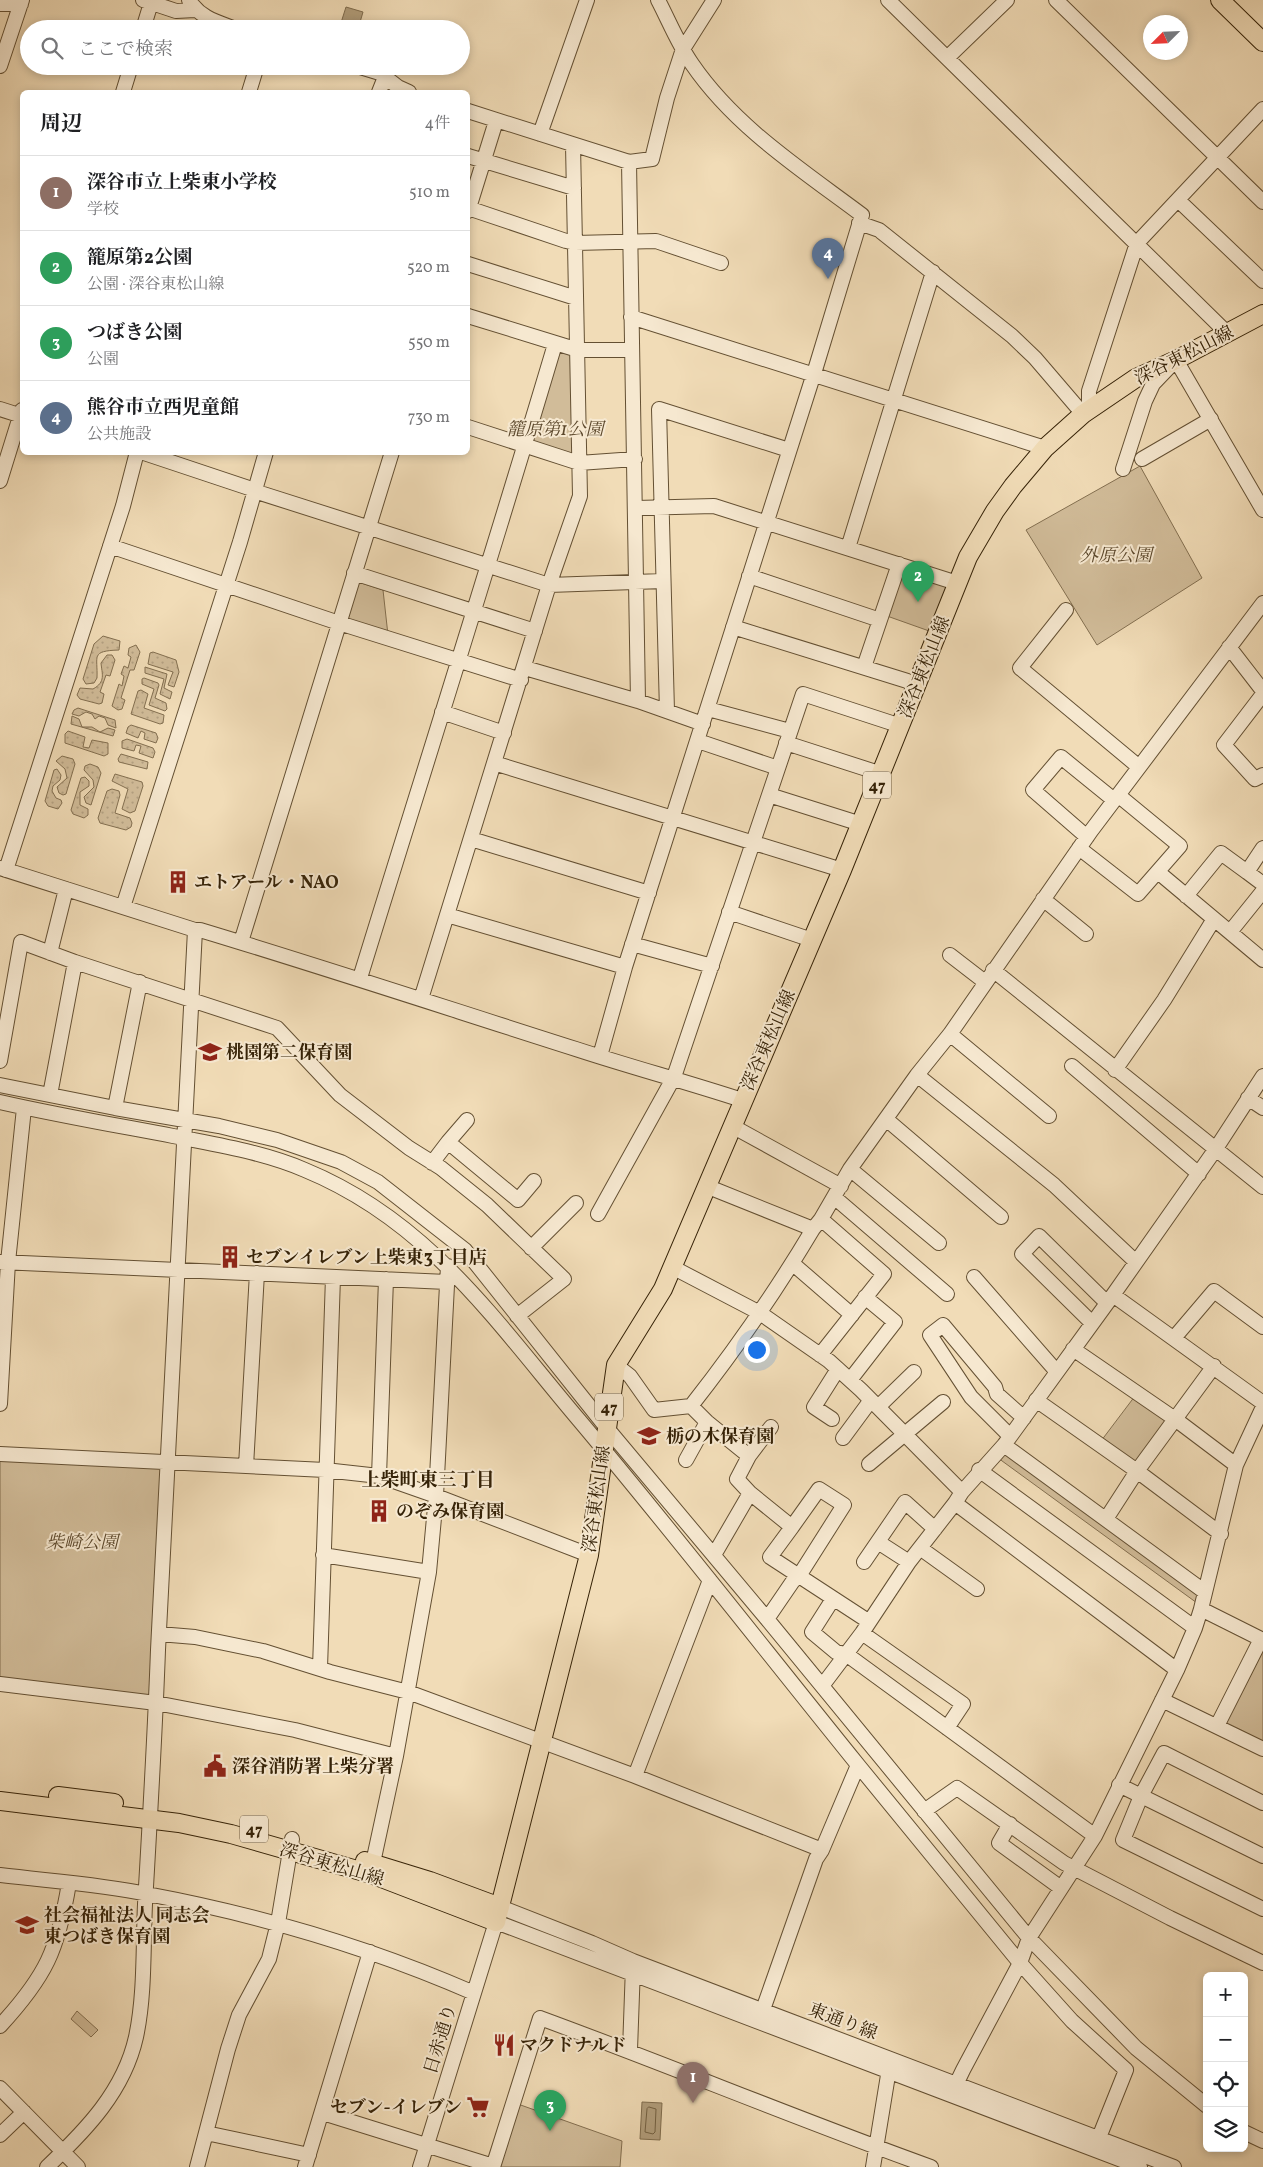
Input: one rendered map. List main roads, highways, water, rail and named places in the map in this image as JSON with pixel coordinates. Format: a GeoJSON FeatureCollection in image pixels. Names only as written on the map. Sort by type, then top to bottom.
{"type":"FeatureCollection","features":[{"type":"Feature","properties":{"kind":"main road"},"geometry":{"type":"LineString","coordinates":[[1220,0],[1263,42]]}},
{"type":"Feature","properties":{"kind":"main road","name":"深谷東松山線"},"geometry":{"type":"LineString","coordinates":[[0,1790],[85,1798],[231,1834],[291,1844],[372,1868],[498,1915],[589,1556],[616,1365],[663,1289],[882,774],[968,557],[1012,486],[1045,448],[1086,412],[1136,378],[1176,360],[1263,314]]}},
{"type":"Feature","properties":{"kind":"main road","name":"深谷東松山線"},"geometry":{"type":"LineString","coordinates":[[0,1801],[152,1814]]}},
{"type":"Feature","properties":{"kind":"water"},"geometry":{"type":"Polygon","coordinates":[[[346,7],[363,12],[361,20],[342,20],[346,7]]]}},
{"type":"Feature","properties":{"kind":"water"},"geometry":{"type":"Polygon","coordinates":[[[642,2102],[662,2103],[660,2140],[640,2139],[642,2102]]]}},
{"type":"Feature","properties":{"kind":"place","name":"熊谷市立西児童館"},"geometry":{"type":"Point","coordinates":[828,279]}},
{"type":"Feature","properties":{"kind":"place","name":"籠原第2公園"},"geometry":{"type":"Point","coordinates":[918,602]}},
{"type":"Feature","properties":{"kind":"place","name":"エトアール・NAO"},"geometry":{"type":"Point","coordinates":[178,882]}},
{"type":"Feature","properties":{"kind":"place","name":"桃園第二保育園"},"geometry":{"type":"Point","coordinates":[210,1052]}},
{"type":"Feature","properties":{"kind":"place","name":"セブンイレブン上柴東3丁目店"},"geometry":{"type":"Point","coordinates":[230,1257]}},
{"type":"Feature","properties":{"kind":"place","name":"栃の木保育園"},"geometry":{"type":"Point","coordinates":[649,1436]}},
{"type":"Feature","properties":{"kind":"place","name":"のぞみ保育園"},"geometry":{"type":"Point","coordinates":[379,1511]}},
{"type":"Feature","properties":{"kind":"place","name":"深谷消防署上柴分署"},"geometry":{"type":"Point","coordinates":[215,1766]}},
{"type":"Feature","properties":{"kind":"place","name":"社会福祉法人 同志会 東つばき保育園"},"geometry":{"type":"Point","coordinates":[27,1925]}},
{"type":"Feature","properties":{"kind":"place","name":"マクドナルド"},"geometry":{"type":"Point","coordinates":[504,2045]}},
{"type":"Feature","properties":{"kind":"place","name":"深谷市立上柴東小学校"},"geometry":{"type":"Point","coordinates":[693,2103]}},
{"type":"Feature","properties":{"kind":"place","name":"セブン-イレブン"},"geometry":{"type":"Point","coordinates":[478,2107]}},
{"type":"Feature","properties":{"kind":"place","name":"つばき公園"},"geometry":{"type":"Point","coordinates":[550,2131]}},
{"type":"Feature","properties":{"kind":"district","name":"上柴町東三丁目"},"geometry":{"type":"Point","coordinates":[428,1479]}},
{"type":"Feature","properties":{"kind":"park label","name":"籠原第1公園"},"geometry":{"type":"Point","coordinates":[555,429]}},
{"type":"Feature","properties":{"kind":"park label","name":"外原公園"},"geometry":{"type":"Point","coordinates":[1116,555]}},
{"type":"Feature","properties":{"kind":"park label","name":"柴崎公園"},"geometry":{"type":"Point","coordinates":[82,1542]}}]}
